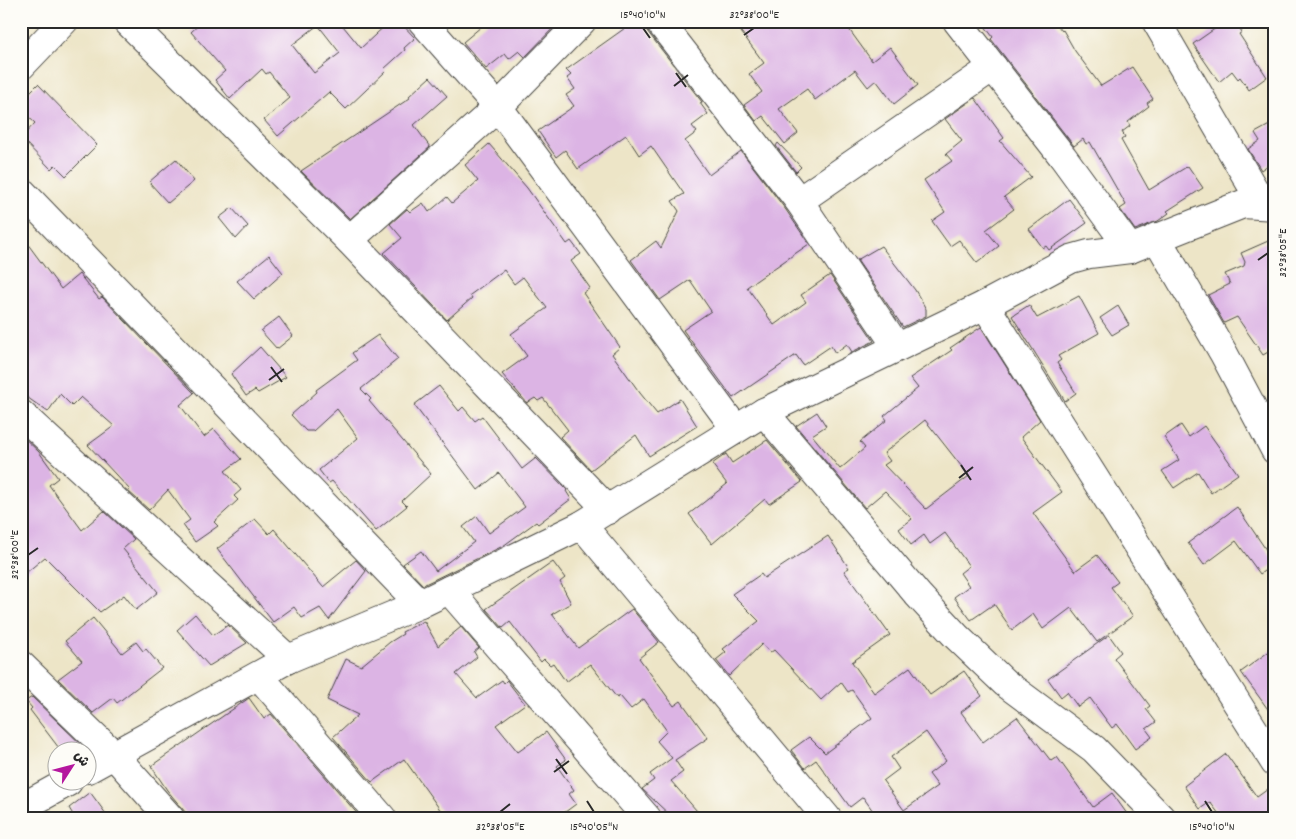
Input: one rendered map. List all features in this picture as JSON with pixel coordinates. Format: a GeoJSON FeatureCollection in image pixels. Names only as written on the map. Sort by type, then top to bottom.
{"type":"FeatureCollection","features":[{"type":"Feature","properties":{"kind":"street"},"geometry":{"type":"LineString","coordinates":[[21,66],[64,21]]}},
{"type":"Feature","properties":{"kind":"street"},"geometry":{"type":"LineString","coordinates":[[127,21],[349,240],[608,510]]}},
{"type":"Feature","properties":{"kind":"street"},"geometry":{"type":"LineString","coordinates":[[422,21],[498,107],[735,428]]}},
{"type":"Feature","properties":{"kind":"street"},"geometry":{"type":"LineString","coordinates":[[349,240],[498,107],[582,21]]}},
{"type":"Feature","properties":{"kind":"street"},"geometry":{"type":"LineString","coordinates":[[659,21],[800,201],[897,347]]}},
{"type":"Feature","properties":{"kind":"street"},"geometry":{"type":"LineString","coordinates":[[957,21],[1063,157],[1130,248]]}},
{"type":"Feature","properties":{"kind":"street"},"geometry":{"type":"LineString","coordinates":[[1156,21],[1269,205]]}},
{"type":"Feature","properties":{"kind":"street"},"geometry":{"type":"LineString","coordinates":[[800,201],[993,67]]}},
{"type":"Feature","properties":{"kind":"street"},"geometry":{"type":"LineString","coordinates":[[21,192],[420,604]]}},
{"type":"Feature","properties":{"kind":"street"},"geometry":{"type":"LineString","coordinates":[[98,764],[288,659],[420,604],[582,525],[735,428],[764,412],[985,304],[1071,259],[1089,254],[1130,248],[1244,204],[1269,205]]}},
{"type":"Feature","properties":{"kind":"street"},"geometry":{"type":"LineString","coordinates":[[1156,237],[1224,354],[1275,450]]}},
{"type":"Feature","properties":{"kind":"street"},"geometry":{"type":"LineString","coordinates":[[985,304],[1275,763]]}},
{"type":"Feature","properties":{"kind":"street"},"geometry":{"type":"LineString","coordinates":[[764,412],[918,595],[956,636],[1005,683],[1094,748],[1162,818]]}},
{"type":"Feature","properties":{"kind":"street"},"geometry":{"type":"LineString","coordinates":[[21,414],[288,659]]}},
{"type":"Feature","properties":{"kind":"street"},"geometry":{"type":"LineString","coordinates":[[582,525],[827,818]]}},
{"type":"Feature","properties":{"kind":"street"},"geometry":{"type":"LineString","coordinates":[[449,590],[647,818]]}},
{"type":"Feature","properties":{"kind":"street"},"geometry":{"type":"LineString","coordinates":[[21,665],[113,754],[170,818]]}},
{"type":"Feature","properties":{"kind":"street"},"geometry":{"type":"LineString","coordinates":[[259,676],[382,818]]}},
{"type":"Feature","properties":{"kind":"street"},"geometry":{"type":"LineString","coordinates":[[21,808],[50,792]]}},
{"type":"Feature","properties":{"kind":"building"},"geometry":{"type":"Polygon","coordinates":[[[203,21],[339,21],[361,48],[390,21],[399,21],[415,38],[384,69],[386,71],[346,109],[329,92],[278,136],[264,120],[290,98],[269,72],[266,74],[262,69],[230,99],[215,80],[225,71],[191,32],[203,21]],[[318,25],[292,45],[314,73],[340,53],[318,25]]]}},
{"type":"Feature","properties":{"kind":"building"},"geometry":{"type":"Polygon","coordinates":[[[488,21],[560,21],[525,57],[519,51],[509,59],[505,54],[486,69],[463,42],[488,21]]]}},
{"type":"Feature","properties":{"kind":"building"},"geometry":{"type":"Polygon","coordinates":[[[635,21],[644,21],[647,31],[702,102],[700,103],[708,114],[692,126],[697,132],[685,141],[709,175],[741,151],[786,210],[809,244],[747,287],[774,325],[806,302],[801,295],[830,275],[874,341],[852,352],[847,344],[835,353],[831,346],[803,365],[796,355],[733,398],[683,330],[711,311],[690,280],[660,300],[631,260],[656,241],[661,248],[679,211],[672,201],[684,194],[651,146],[639,155],[626,135],[578,169],[565,150],[556,157],[538,131],[574,106],[566,95],[575,89],[567,78],[571,75],[566,70],[635,21]]]}},
{"type":"Feature","properties":{"kind":"building"},"geometry":{"type":"Polygon","coordinates":[[[733,21],[843,21],[872,61],[890,47],[918,85],[894,104],[876,80],[868,87],[855,70],[815,100],[807,89],[779,109],[798,133],[785,144],[763,116],[756,121],[744,105],[762,92],[749,74],[764,63],[733,21]]]}},
{"type":"Feature","properties":{"kind":"building"},"geometry":{"type":"Polygon","coordinates":[[[981,21],[1054,21],[1063,30],[1075,51],[1101,86],[1132,67],[1153,99],[1147,103],[1149,106],[1128,122],[1130,126],[1122,132],[1125,137],[1121,140],[1149,190],[1188,166],[1203,188],[1167,211],[1169,213],[1158,221],[1135,230],[1120,209],[1126,205],[1090,142],[1086,144],[1083,139],[1074,146],[991,39],[993,37],[981,21]]]}},
{"type":"Feature","properties":{"kind":"building"},"geometry":{"type":"Polygon","coordinates":[[[1226,21],[1235,21],[1242,32],[1239,34],[1267,77],[1249,90],[1240,77],[1238,79],[1232,71],[1219,82],[1193,44],[1226,21]]]}},
{"type":"Feature","properties":{"kind":"building"},"geometry":{"type":"Polygon","coordinates":[[[430,77],[447,96],[414,125],[430,147],[350,219],[301,171],[410,98],[409,96],[430,77]]]}},
{"type":"Feature","properties":{"kind":"building"},"geometry":{"type":"Polygon","coordinates":[[[38,84],[97,145],[66,176],[55,165],[51,169],[21,138],[35,123],[21,110],[21,101],[38,84]]]}},
{"type":"Feature","properties":{"kind":"building"},"geometry":{"type":"Polygon","coordinates":[[[975,98],[1004,138],[1000,141],[1031,177],[1004,197],[1014,209],[986,230],[999,246],[977,263],[959,240],[950,246],[932,221],[945,212],[924,180],[952,161],[946,154],[962,141],[945,119],[975,98]]]}},
{"type":"Feature","properties":{"kind":"building"},"geometry":{"type":"Polygon","coordinates":[[[1275,122],[1275,167],[1272,162],[1261,170],[1248,149],[1260,141],[1255,133],[1275,122]]]}},
{"type":"Feature","properties":{"kind":"building"},"geometry":{"type":"Polygon","coordinates":[[[778,143],[801,167],[796,172],[776,146],[778,143]]]}},
{"type":"Feature","properties":{"kind":"building"},"geometry":{"type":"Polygon","coordinates":[[[489,144],[527,188],[567,244],[571,241],[581,254],[571,261],[590,288],[583,293],[620,347],[612,354],[640,393],[657,414],[680,399],[697,426],[649,456],[636,435],[591,470],[560,437],[568,430],[543,398],[538,401],[535,398],[527,403],[502,374],[527,356],[511,334],[547,308],[523,277],[514,284],[504,270],[470,295],[472,298],[447,320],[384,253],[402,238],[390,224],[407,209],[410,212],[423,203],[429,212],[447,197],[452,203],[478,181],[465,165],[489,144]]]}},
{"type":"Feature","properties":{"kind":"building"},"geometry":{"type":"Polygon","coordinates":[[[176,159],[194,181],[168,203],[149,182],[176,159]]]}},
{"type":"Feature","properties":{"kind":"building"},"geometry":{"type":"Polygon","coordinates":[[[1069,199],[1087,223],[1049,250],[1046,246],[1043,248],[1029,229],[1069,199]]]}},
{"type":"Feature","properties":{"kind":"building"},"geometry":{"type":"Polygon","coordinates":[[[232,208],[248,226],[236,239],[219,218],[232,208]]]}},
{"type":"Feature","properties":{"kind":"building"},"geometry":{"type":"Polygon","coordinates":[[[21,235],[61,289],[79,274],[99,299],[102,297],[194,393],[180,405],[204,437],[214,429],[241,459],[225,471],[241,490],[234,496],[238,500],[214,522],[218,526],[195,542],[183,525],[190,520],[168,490],[149,510],[128,491],[130,490],[88,445],[114,426],[81,397],[72,406],[60,394],[48,412],[21,393],[21,235]]]}},
{"type":"Feature","properties":{"kind":"building"},"geometry":{"type":"Polygon","coordinates":[[[1275,238],[1275,348],[1263,355],[1237,317],[1224,323],[1208,295],[1230,284],[1225,274],[1244,266],[1245,262],[1241,253],[1275,238]]]}},
{"type":"Feature","properties":{"kind":"building"},"geometry":{"type":"Polygon","coordinates":[[[881,246],[915,290],[926,309],[926,316],[903,327],[857,260],[881,246]]]}},
{"type":"Feature","properties":{"kind":"building"},"geometry":{"type":"Polygon","coordinates":[[[269,255],[283,273],[254,299],[237,281],[269,255]]]}},
{"type":"Feature","properties":{"kind":"building"},"geometry":{"type":"Polygon","coordinates":[[[1079,296],[1099,333],[1058,356],[1061,360],[1057,363],[1076,393],[1065,401],[1012,316],[1029,305],[1037,318],[1079,296]]]}},
{"type":"Feature","properties":{"kind":"building"},"geometry":{"type":"Polygon","coordinates":[[[1118,306],[1129,325],[1112,335],[1100,318],[1118,306]]]}},
{"type":"Feature","properties":{"kind":"building"},"geometry":{"type":"Polygon","coordinates":[[[279,317],[293,336],[277,349],[261,331],[279,317]]]}},
{"type":"Feature","properties":{"kind":"building"},"geometry":{"type":"Polygon","coordinates":[[[981,327],[1040,420],[1021,437],[1062,492],[1033,513],[1075,571],[1097,555],[1118,582],[1111,587],[1133,616],[1097,642],[1071,608],[1043,629],[1033,614],[1012,630],[994,604],[971,620],[954,597],[969,586],[960,573],[969,566],[945,533],[930,544],[924,535],[911,545],[899,529],[912,519],[885,491],[865,508],[796,426],[817,412],[826,426],[812,435],[840,469],[865,448],[860,442],[887,420],[884,416],[918,388],[910,378],[952,350],[950,348],[981,327]],[[925,420],[884,453],[890,461],[884,465],[926,509],[969,476],[925,420]]]}},
{"type":"Feature","properties":{"kind":"building"},"geometry":{"type":"Polygon","coordinates":[[[378,335],[398,359],[361,389],[431,474],[402,501],[407,506],[376,531],[332,481],[329,483],[319,470],[358,438],[337,409],[313,431],[306,431],[291,415],[317,392],[316,390],[357,360],[352,353],[378,335]]]}},
{"type":"Feature","properties":{"kind":"building"},"geometry":{"type":"Polygon","coordinates":[[[260,347],[286,377],[258,393],[255,390],[246,396],[231,374],[260,347]]]}},
{"type":"Feature","properties":{"kind":"building"},"geometry":{"type":"Polygon","coordinates":[[[439,386],[459,411],[463,407],[475,421],[482,416],[522,469],[536,458],[567,490],[571,499],[538,524],[536,522],[503,546],[423,585],[403,564],[421,551],[436,571],[474,542],[463,527],[477,516],[489,533],[525,507],[499,473],[478,490],[414,405],[439,386]]]}},
{"type":"Feature","properties":{"kind":"building"},"geometry":{"type":"Polygon","coordinates":[[[1181,425],[1189,437],[1204,426],[1238,474],[1211,493],[1198,472],[1174,488],[1162,471],[1179,460],[1164,437],[1181,425]]]}},
{"type":"Feature","properties":{"kind":"building"},"geometry":{"type":"Polygon","coordinates":[[[21,435],[39,452],[58,478],[49,485],[82,530],[104,511],[134,539],[123,549],[158,592],[136,610],[124,595],[100,612],[45,557],[21,577],[21,435]]]}},
{"type":"Feature","properties":{"kind":"building"},"geometry":{"type":"Polygon","coordinates":[[[767,440],[802,482],[769,504],[765,499],[712,544],[689,514],[727,484],[712,464],[726,454],[732,463],[767,440]]]}},
{"type":"Feature","properties":{"kind":"building"},"geometry":{"type":"Polygon","coordinates":[[[1237,507],[1275,563],[1260,574],[1236,541],[1204,565],[1188,543],[1237,507]]]}},
{"type":"Feature","properties":{"kind":"building"},"geometry":{"type":"Polygon","coordinates":[[[255,519],[269,534],[274,529],[323,587],[356,560],[366,571],[329,620],[320,608],[302,618],[294,607],[273,622],[217,549],[255,519]]]}},
{"type":"Feature","properties":{"kind":"building"},"geometry":{"type":"Polygon","coordinates":[[[828,536],[849,568],[844,571],[890,635],[852,662],[874,693],[910,667],[930,695],[964,671],[982,696],[961,712],[983,742],[1017,717],[1051,761],[1057,757],[1093,807],[1112,793],[1130,818],[878,818],[863,797],[850,807],[816,760],[805,768],[791,750],[809,737],[825,753],[872,718],[852,690],[848,692],[841,682],[821,700],[774,650],[770,653],[762,644],[729,676],[716,660],[726,652],[723,649],[759,621],[732,594],[761,574],[764,578],[828,536]],[[926,732],[891,757],[899,769],[883,781],[904,810],[938,786],[929,774],[946,761],[926,732]]]}},
{"type":"Feature","properties":{"kind":"building"},"geometry":{"type":"Polygon","coordinates":[[[553,562],[565,578],[560,582],[571,603],[552,614],[578,648],[632,609],[659,642],[639,658],[674,706],[681,701],[708,738],[675,760],[683,772],[671,781],[703,818],[673,818],[642,789],[654,780],[650,774],[672,758],[657,741],[667,731],[644,699],[631,709],[620,696],[617,698],[590,664],[566,682],[553,663],[550,665],[544,659],[541,662],[510,622],[503,628],[486,609],[553,562]]]}},
{"type":"Feature","properties":{"kind":"building"},"geometry":{"type":"Polygon","coordinates":[[[195,614],[213,635],[228,625],[247,643],[209,666],[177,630],[195,614]]]}},
{"type":"Feature","properties":{"kind":"building"},"geometry":{"type":"Polygon","coordinates":[[[93,618],[122,653],[136,642],[143,651],[146,649],[162,668],[117,703],[113,698],[93,713],[58,679],[82,661],[65,641],[93,618]]]}},
{"type":"Feature","properties":{"kind":"building"},"geometry":{"type":"Polygon","coordinates":[[[424,621],[438,646],[461,627],[479,648],[474,652],[477,657],[456,674],[477,698],[502,680],[504,683],[507,680],[525,704],[496,725],[518,752],[546,732],[566,760],[557,766],[574,790],[569,794],[576,804],[557,818],[446,818],[404,759],[372,782],[333,737],[358,715],[327,700],[346,659],[361,666],[390,642],[403,634],[402,632],[424,621]]]}},
{"type":"Feature","properties":{"kind":"building"},"geometry":{"type":"Polygon","coordinates":[[[1109,635],[1121,652],[1114,658],[1150,706],[1146,709],[1156,722],[1146,729],[1152,737],[1135,749],[1117,724],[1112,728],[1090,698],[1078,707],[1067,692],[1061,697],[1048,679],[1109,635]]]}},
{"type":"Feature","properties":{"kind":"building"},"geometry":{"type":"Polygon","coordinates":[[[1275,647],[1275,719],[1241,672],[1275,647]]]}},
{"type":"Feature","properties":{"kind":"building"},"geometry":{"type":"Polygon","coordinates":[[[32,697],[79,742],[54,742],[30,710],[32,708],[26,701],[32,697]]]}},
{"type":"Feature","properties":{"kind":"building"},"geometry":{"type":"Polygon","coordinates":[[[249,698],[264,719],[271,714],[361,818],[190,818],[167,790],[151,766],[249,698]]]}},
{"type":"Feature","properties":{"kind":"building"},"geometry":{"type":"Polygon","coordinates":[[[1226,754],[1257,797],[1275,784],[1275,818],[1222,818],[1210,802],[1200,809],[1184,786],[1226,754]]]}},
{"type":"Feature","properties":{"kind":"building"},"geometry":{"type":"Polygon","coordinates":[[[90,792],[109,818],[75,818],[69,808],[90,792]]]}}]}
